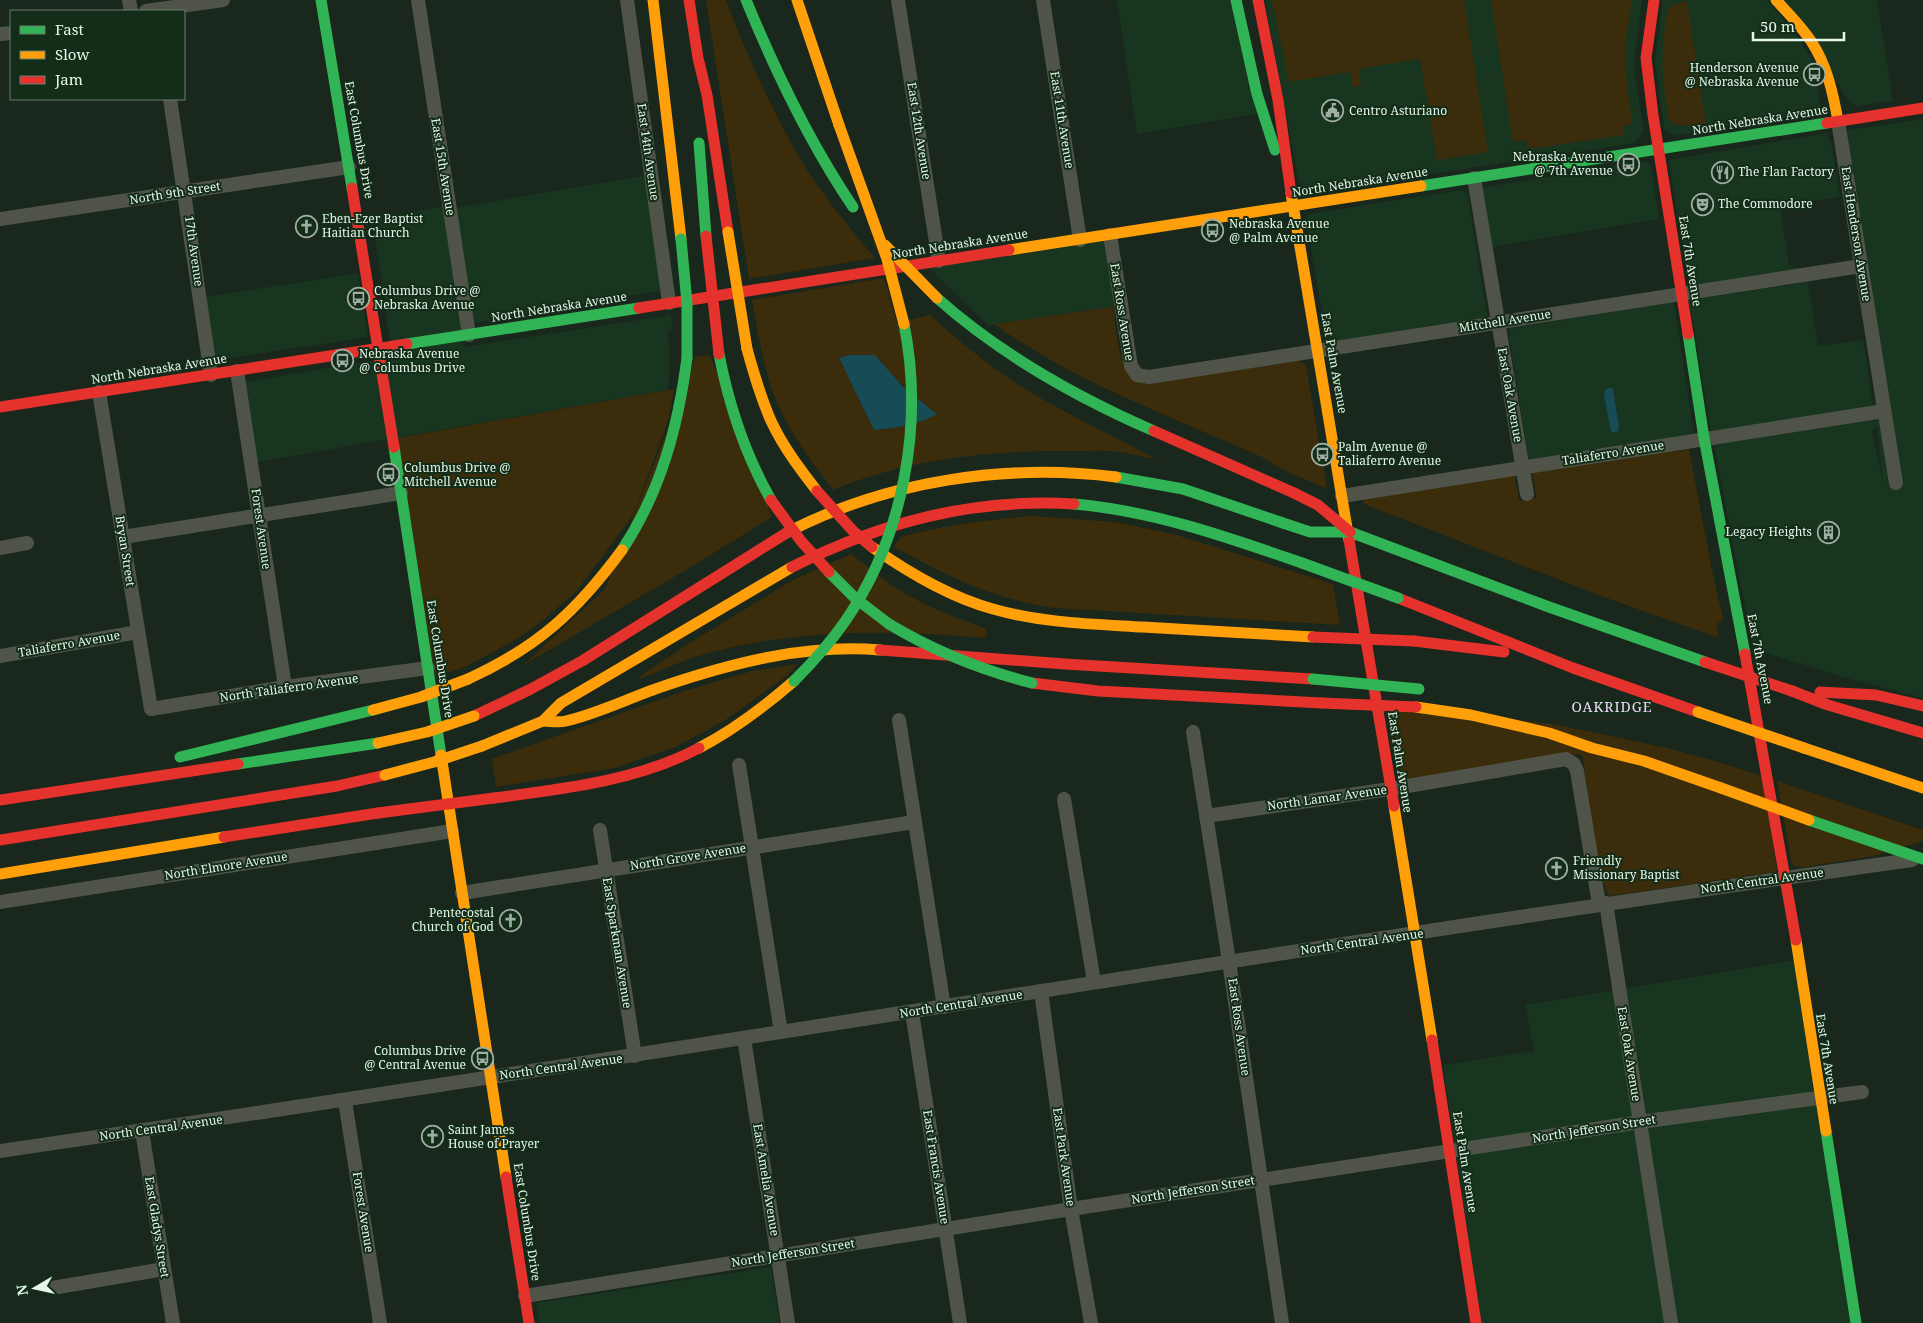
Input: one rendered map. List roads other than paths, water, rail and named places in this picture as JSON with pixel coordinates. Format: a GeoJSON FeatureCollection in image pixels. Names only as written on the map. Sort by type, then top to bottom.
{"type":"FeatureCollection","features":[{"type":"Feature","properties":{"kind":"main road","name":"East Columbus Drive"},"geometry":{"type":"LineString","coordinates":[[321,0],[379,349],[529,1323]]}},
{"type":"Feature","properties":{"kind":"main road"},"geometry":{"type":"LineString","coordinates":[[166,760],[373,710],[429,694],[468,679],[500,664],[530,646],[558,624],[588,594],[621,552],[638,525],[653,495],[666,461],[676,426],[687,358],[687,303],[681,239],[653,0]]}},
{"type":"Feature","properties":{"kind":"main road"},"geometry":{"type":"LineString","coordinates":[[689,0],[698,58],[707,95],[738,300],[747,349],[758,388],[777,433],[796,465],[853,530],[893,563],[934,586],[961,598],[1010,614],[1067,623],[1414,642],[1497,651],[1573,668]]}},
{"type":"Feature","properties":{"kind":"main road"},"geometry":{"type":"LineString","coordinates":[[746,0],[787,94],[833,179],[853,207],[886,247],[955,314],[1011,355],[1060,386],[1107,411],[1318,505],[1350,532],[1557,610],[1705,662],[1828,705],[1923,733]]}},
{"type":"Feature","properties":{"kind":"main road"},"geometry":{"type":"LineString","coordinates":[[0,874],[287,826],[590,785],[627,776],[684,756],[740,726],[780,695],[814,661],[838,632],[851,612],[884,547],[898,506],[907,464],[911,436],[912,382],[910,358],[900,305],[886,258],[797,0]]}},
{"type":"Feature","properties":{"kind":"main road","name":"East Palm Avenue"},"geometry":{"type":"LineString","coordinates":[[1236,0],[1257,94],[1293,207]]}},
{"type":"Feature","properties":{"kind":"main road","name":"East Palm Avenue"},"geometry":{"type":"LineString","coordinates":[[1258,0],[1278,100],[1293,207],[1415,934],[1476,1323]]}},
{"type":"Feature","properties":{"kind":"main road","name":"East 7th Avenue"},"geometry":{"type":"LineString","coordinates":[[1654,0],[1646,58],[1648,80],[1704,438],[1752,685],[1786,878],[1856,1323]]}},
{"type":"Feature","properties":{"kind":"main road","name":"East Henderson Avenue"},"geometry":{"type":"LineString","coordinates":[[1776,0],[1811,42],[1820,56],[1830,84],[1838,121]]}},
{"type":"Feature","properties":{"kind":"main road"},"geometry":{"type":"LineString","coordinates":[[694,89],[698,58]]}},
{"type":"Feature","properties":{"kind":"main road","name":"North Nebraska Avenue"},"geometry":{"type":"LineString","coordinates":[[0,407],[1923,108]]}},
{"type":"Feature","properties":{"kind":"main road"},"geometry":{"type":"LineString","coordinates":[[697,128],[718,354],[726,392],[736,425],[752,464],[771,500],[800,541],[855,598],[889,624],[913,639],[958,660],[1004,677],[1032,683],[1098,691],[1416,707],[1471,715],[1533,729],[1644,761],[1923,859]]}},
{"type":"Feature","properties":{"kind":"main road"},"geometry":{"type":"LineString","coordinates":[[0,800],[378,743],[427,732],[474,716],[519,696],[618,638],[779,536],[852,505],[893,492],[951,480],[1026,472],[1107,476],[1182,489],[1310,532],[1350,532]]}},
{"type":"Feature","properties":{"kind":"main road"},"geometry":{"type":"LineString","coordinates":[[0,840],[328,787],[386,775],[434,762],[482,746],[543,721],[561,703],[783,572],[805,561],[863,538],[928,516],[1021,504],[1051,503],[1120,509],[1186,524],[1398,598],[1573,668],[1923,788]]}},
{"type":"Feature","properties":{"kind":"main road"},"geometry":{"type":"LineString","coordinates":[[543,721],[564,722],[667,685],[742,662],[806,652],[856,648],[1065,664],[1313,679],[1423,690]]}},
{"type":"Feature","properties":{"kind":"main road"},"geometry":{"type":"LineString","coordinates":[[1792,691],[1876,695],[1923,706]]}},
{"type":"Feature","properties":{"kind":"main road"},"geometry":{"type":"LineString","coordinates":[[1513,713],[1606,744],[1644,761]]}},
{"type":"Feature","properties":{"kind":"main road"},"geometry":{"type":"LineString","coordinates":[[82,788],[139,767]]}},
{"type":"Feature","properties":{"kind":"street"},"geometry":{"type":"LineString","coordinates":[[158,10],[223,0]]}},
{"type":"Feature","properties":{"kind":"street","name":"East 15th Avenue"},"geometry":{"type":"LineString","coordinates":[[418,0],[469,334]]}},
{"type":"Feature","properties":{"kind":"street","name":"East 14th Avenue"},"geometry":{"type":"LineString","coordinates":[[626,0],[669,303]]}},
{"type":"Feature","properties":{"kind":"street","name":"East 12th Avenue"},"geometry":{"type":"LineString","coordinates":[[898,0],[939,261]]}},
{"type":"Feature","properties":{"kind":"street","name":"East 11th Avenue"},"geometry":{"type":"LineString","coordinates":[[1043,0],[1080,240]]}},
{"type":"Feature","properties":{"kind":"street","name":"17th Avenue"},"geometry":{"type":"LineString","coordinates":[[170,100],[212,375]]}},
{"type":"Feature","properties":{"kind":"street","name":"East Henderson Avenue"},"geometry":{"type":"LineString","coordinates":[[1838,121],[1896,484]]}},
{"type":"Feature","properties":{"kind":"street","name":"North 9th Street"},"geometry":{"type":"LineString","coordinates":[[0,219],[350,167]]}},
{"type":"Feature","properties":{"kind":"street","name":"East Oak Avenue"},"geometry":{"type":"LineString","coordinates":[[1474,178],[1527,494]]}},
{"type":"Feature","properties":{"kind":"street","name":"East Ross Avenue"},"geometry":{"type":"LineString","coordinates":[[1110,235],[1131,366],[1137,375],[1149,377]]}},
{"type":"Feature","properties":{"kind":"street","name":"Mitchell Avenue"},"geometry":{"type":"LineString","coordinates":[[1149,377],[1861,266]]}},
{"type":"Feature","properties":{"kind":"street","name":"Forest Avenue"},"geometry":{"type":"LineString","coordinates":[[237,370],[285,688]]}},
{"type":"Feature","properties":{"kind":"street","name":"Bryan Street"},"geometry":{"type":"LineString","coordinates":[[99,392],[150,709]]}},
{"type":"Feature","properties":{"kind":"street","name":"Taliaferro Avenue"},"geometry":{"type":"LineString","coordinates":[[1342,496],[1884,411]]}},
{"type":"Feature","properties":{"kind":"street"},"geometry":{"type":"LineString","coordinates":[[122,537],[401,493]]}},
{"type":"Feature","properties":{"kind":"street"},"geometry":{"type":"LineString","coordinates":[[0,548],[27,543]]}},
{"type":"Feature","properties":{"kind":"street","name":"Taliaferro Avenue"},"geometry":{"type":"LineString","coordinates":[[0,655],[138,632]]}},
{"type":"Feature","properties":{"kind":"street","name":"North Taliaferro Avenue"},"geometry":{"type":"LineString","coordinates":[[150,709],[428,668]]}},
{"type":"Feature","properties":{"kind":"street"},"geometry":{"type":"LineString","coordinates":[[899,720],[944,1007]]}},
{"type":"Feature","properties":{"kind":"street","name":"East Ross Avenue"},"geometry":{"type":"LineString","coordinates":[[1193,732],[1282,1323]]}},
{"type":"Feature","properties":{"kind":"street","name":"East Oak Avenue"},"geometry":{"type":"LineString","coordinates":[[1566,759],[1574,764],[1577,771],[1602,904],[1640,1122],[1671,1323]]}},
{"type":"Feature","properties":{"kind":"street","name":"North Lamar Avenue"},"geometry":{"type":"LineString","coordinates":[[1206,816],[1390,789],[1566,759]]}},
{"type":"Feature","properties":{"kind":"street"},"geometry":{"type":"LineString","coordinates":[[739,765],[781,1032]]}},
{"type":"Feature","properties":{"kind":"street"},"geometry":{"type":"LineString","coordinates":[[1064,798],[1094,982]]}},
{"type":"Feature","properties":{"kind":"street","name":"North Grove Avenue"},"geometry":{"type":"LineString","coordinates":[[462,893],[914,822]]}},
{"type":"Feature","properties":{"kind":"street","name":"East Sparkman Avenue"},"geometry":{"type":"LineString","coordinates":[[600,830],[635,1056]]}},
{"type":"Feature","properties":{"kind":"street","name":"North Elmore Avenue"},"geometry":{"type":"LineString","coordinates":[[0,902],[452,831]]}},
{"type":"Feature","properties":{"kind":"street","name":"North Central Avenue"},"geometry":{"type":"LineString","coordinates":[[0,1151],[345,1101],[1094,982],[1602,904],[1923,859]]}},
{"type":"Feature","properties":{"kind":"street","name":"East Park Avenue"},"geometry":{"type":"LineString","coordinates":[[1041,991],[1071,1208],[1091,1323]]}},
{"type":"Feature","properties":{"kind":"street","name":"East Francis Avenue"},"geometry":{"type":"LineString","coordinates":[[912,1012],[960,1323]]}},
{"type":"Feature","properties":{"kind":"street","name":"East Amelia Avenue"},"geometry":{"type":"LineString","coordinates":[[744,1038],[788,1323]]}},
{"type":"Feature","properties":{"kind":"street","name":"North Jefferson Street"},"geometry":{"type":"LineString","coordinates":[[525,1296],[1071,1208],[1640,1122],[1862,1092]]}},
{"type":"Feature","properties":{"kind":"street","name":"Forest Avenue"},"geometry":{"type":"LineString","coordinates":[[345,1101],[380,1323]]}},
{"type":"Feature","properties":{"kind":"street","name":"East Gladys Street"},"geometry":{"type":"LineString","coordinates":[[142,1131],[173,1323]]}},
{"type":"Feature","properties":{"kind":"street"},"geometry":{"type":"LineString","coordinates":[[52,1288],[164,1270]]}},
{"type":"Feature","properties":{"kind":"water"},"geometry":{"type":"Polygon","coordinates":[[[849,355],[875,355],[904,388],[937,414],[907,425],[874,430],[839,358],[849,355]]]}},
{"type":"Feature","properties":{"kind":"water"},"geometry":{"type":"Polygon","coordinates":[[[1608,388],[1613,390],[1619,427],[1617,433],[1612,432],[1610,428],[1604,394],[1608,388]]]}},
{"type":"Feature","properties":{"kind":"place","name":"Henderson Avenue @ Nebraska Avenue"},"geometry":{"type":"Point","coordinates":[1815,75]}},
{"type":"Feature","properties":{"kind":"place","name":"Centro Asturiano"},"geometry":{"type":"Point","coordinates":[1333,111]}},
{"type":"Feature","properties":{"kind":"place","name":"Nebraska Avenue @ 7th Avenue"},"geometry":{"type":"Point","coordinates":[1629,164]}},
{"type":"Feature","properties":{"kind":"place","name":"The Flan Factory"},"geometry":{"type":"Point","coordinates":[1722,172]}},
{"type":"Feature","properties":{"kind":"place","name":"The Commodore"},"geometry":{"type":"Point","coordinates":[1702,204]}},
{"type":"Feature","properties":{"kind":"place","name":"Eben-Ezer Baptist Haitian Church"},"geometry":{"type":"Point","coordinates":[306,226]}},
{"type":"Feature","properties":{"kind":"place","name":"Nebraska Avenue @ Palm Avenue"},"geometry":{"type":"Point","coordinates":[1213,231]}},
{"type":"Feature","properties":{"kind":"place","name":"Columbus Drive @ Nebraska Avenue"},"geometry":{"type":"Point","coordinates":[358,298]}},
{"type":"Feature","properties":{"kind":"place","name":"Nebraska Avenue @ Columbus Drive"},"geometry":{"type":"Point","coordinates":[343,361]}},
{"type":"Feature","properties":{"kind":"place","name":"Palm Avenue @ Taliaferro Avenue"},"geometry":{"type":"Point","coordinates":[1322,454]}},
{"type":"Feature","properties":{"kind":"place","name":"Columbus Drive @ Mitchell Avenue"},"geometry":{"type":"Point","coordinates":[388,475]}},
{"type":"Feature","properties":{"kind":"place","name":"Legacy Heights"},"geometry":{"type":"Point","coordinates":[1828,532]}},
{"type":"Feature","properties":{"kind":"place","name":"Friendly Missionary Baptist"},"geometry":{"type":"Point","coordinates":[1557,868]}},
{"type":"Feature","properties":{"kind":"place","name":"Pentecostal Church of God"},"geometry":{"type":"Point","coordinates":[510,920]}},
{"type":"Feature","properties":{"kind":"place","name":"Columbus Drive @ Central Avenue"},"geometry":{"type":"Point","coordinates":[482,1058]}},
{"type":"Feature","properties":{"kind":"place","name":"Saint James House of Prayer"},"geometry":{"type":"Point","coordinates":[432,1137]}},
{"type":"Feature","properties":{"kind":"district","name":"OAKRIDGE"},"geometry":{"type":"Point","coordinates":[1612,707]}}]}
